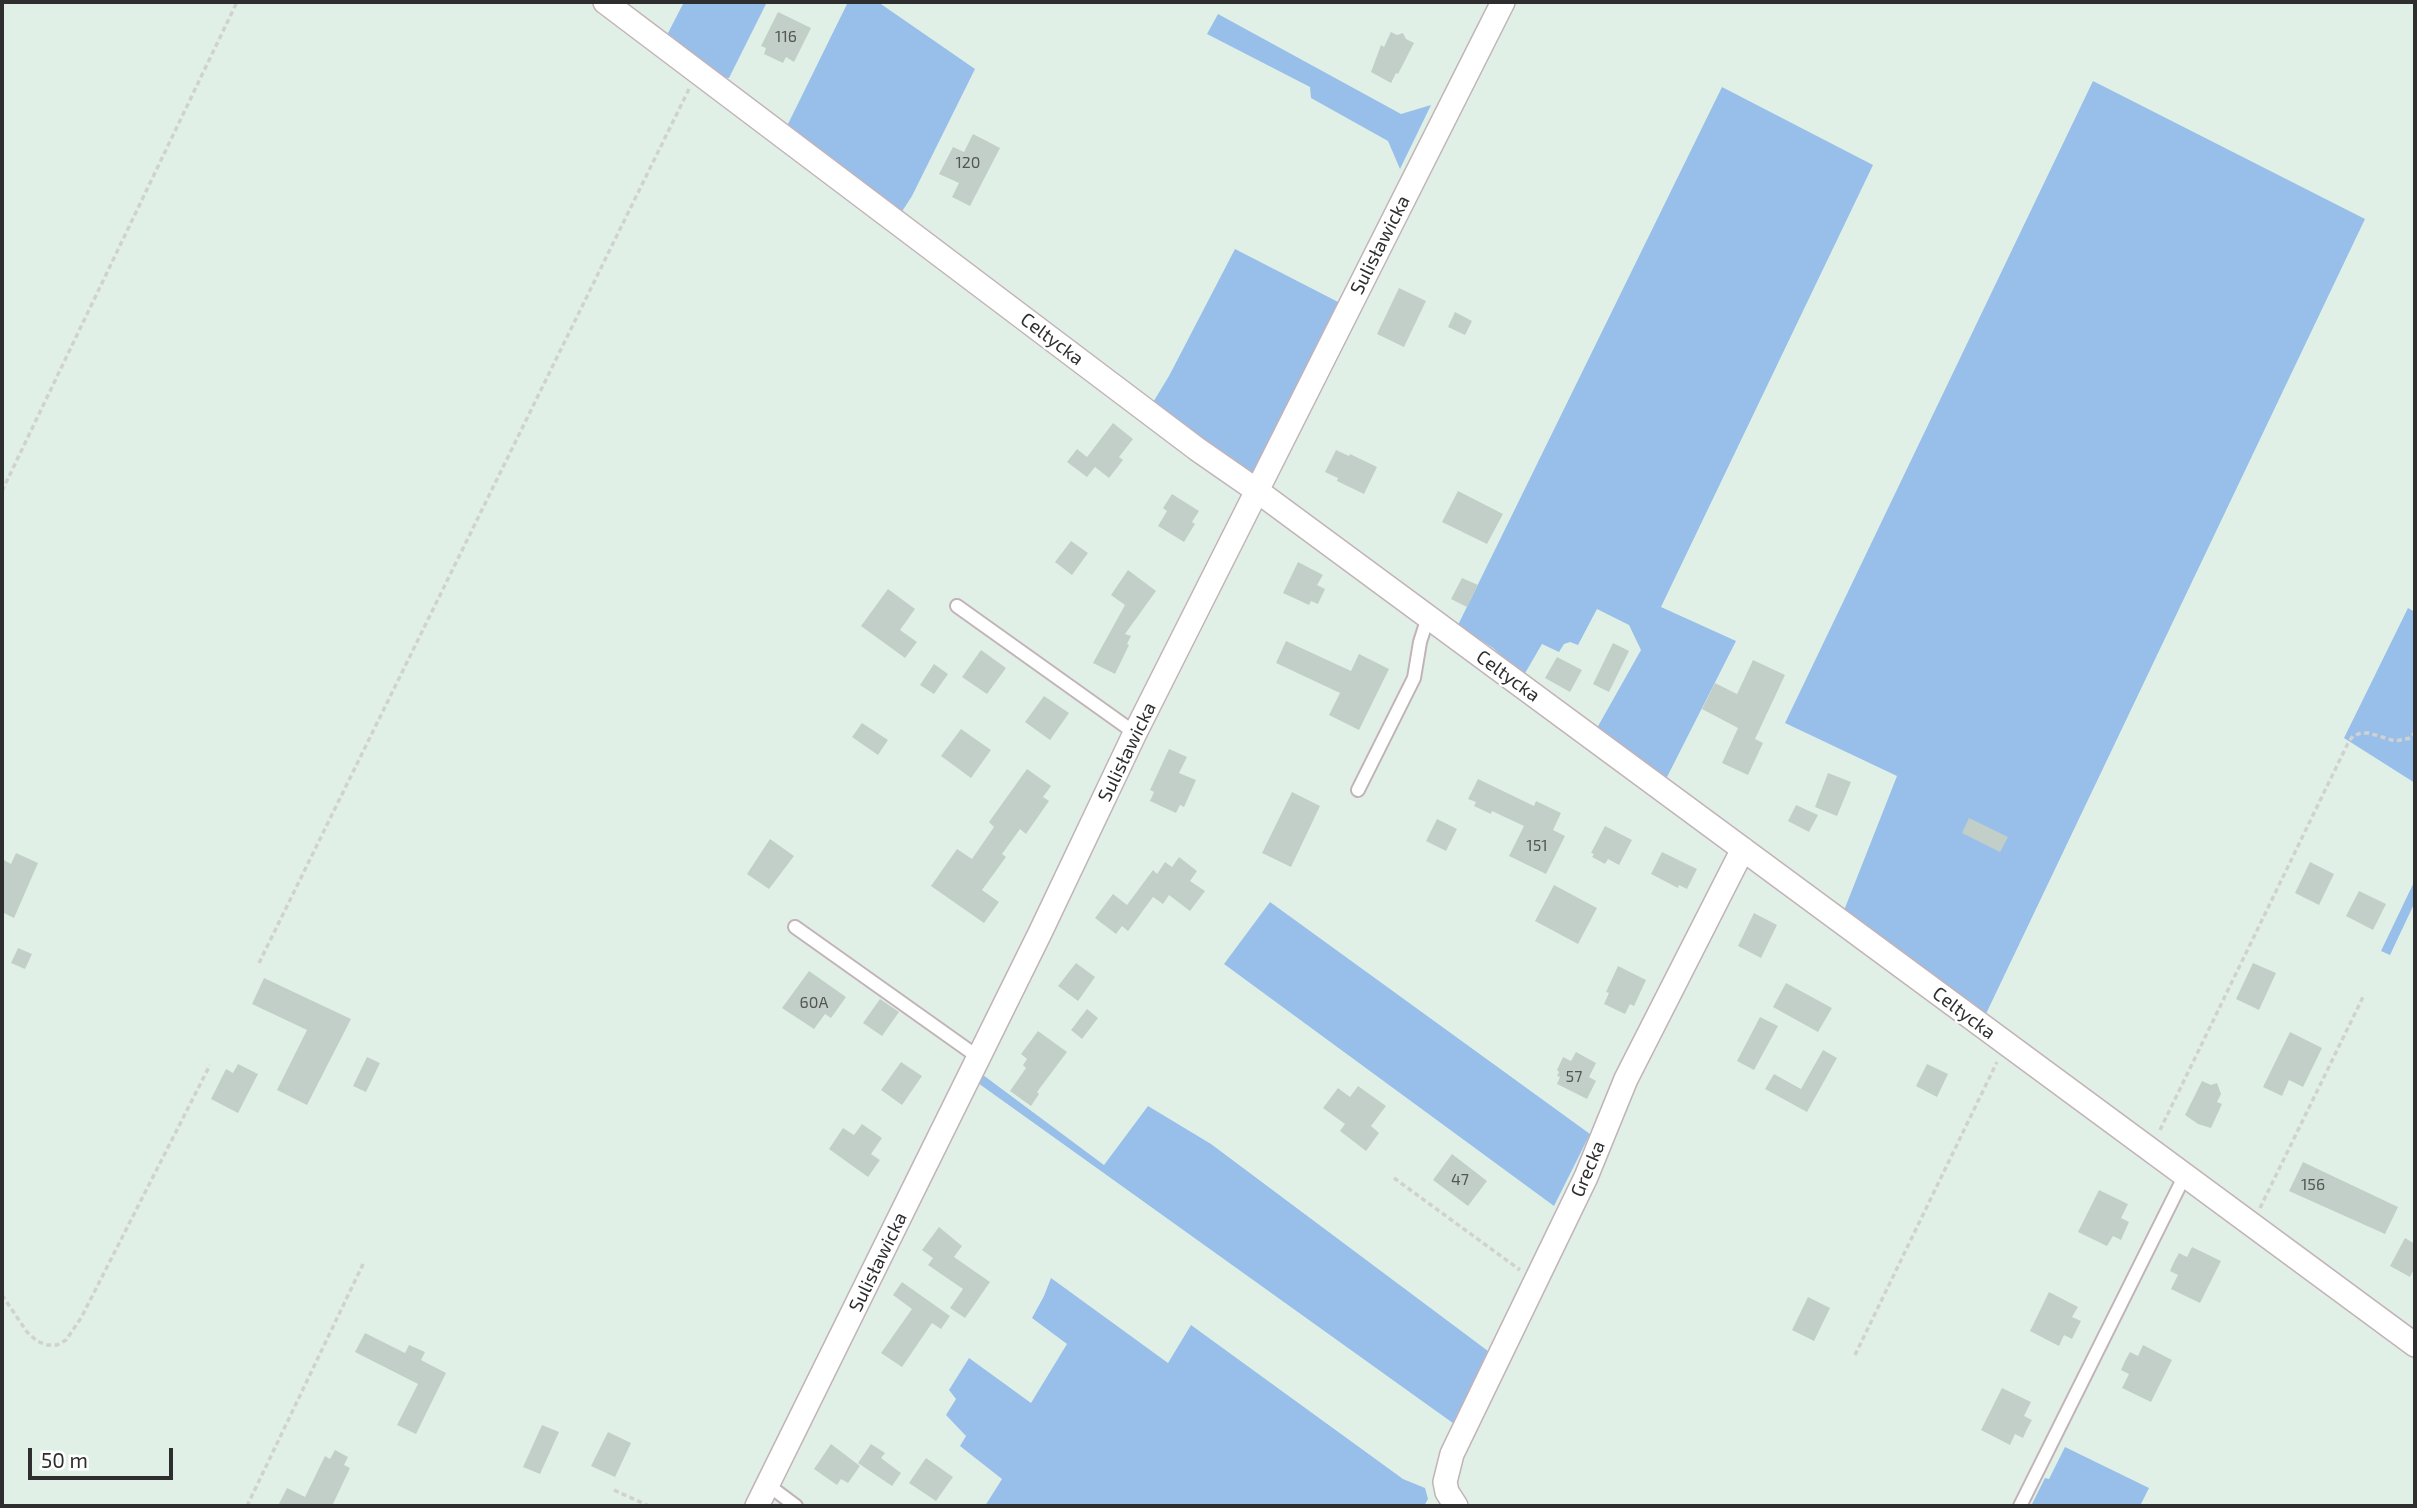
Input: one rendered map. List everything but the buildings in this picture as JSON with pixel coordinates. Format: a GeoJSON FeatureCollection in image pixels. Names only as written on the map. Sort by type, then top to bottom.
{"type":"FeatureCollection","features":[{"type":"Feature","properties":{"kind":"street","name":"Celtycka"},"geometry":{"type":"LineString","coordinates":[[605,2],[1175,432],[2415,1345]]}},
{"type":"Feature","properties":{"kind":"street","name":"Sulisławicka"},"geometry":{"type":"LineString","coordinates":[[757,1506],[1135,733],[1503,2]]}},
{"type":"Feature","properties":{"kind":"street","name":"Grecka"},"geometry":{"type":"LineString","coordinates":[[1452,1499],[1446,1473],[1452,1454],[1586,1177],[1626,1079],[1743,849]]}},
{"type":"Feature","properties":{"kind":"lane"},"geometry":{"type":"LineString","coordinates":[[957,606],[1135,733]]}},
{"type":"Feature","properties":{"kind":"lane"},"geometry":{"type":"LineString","coordinates":[[1358,790],[1414,678],[1420,642],[1428,617]]}},
{"type":"Feature","properties":{"kind":"lane"},"geometry":{"type":"LineString","coordinates":[[795,927],[978,1057]]}},
{"type":"Feature","properties":{"kind":"lane"},"geometry":{"type":"LineString","coordinates":[[2020,1506],[2184,1177]]}},
{"type":"Feature","properties":{"kind":"lane"},"geometry":{"type":"LineString","coordinates":[[768,1485],[796,1506]]}},
{"type":"Feature","properties":{"kind":"path"},"geometry":{"type":"LineString","coordinates":[[2,491],[237,2]]}},
{"type":"Feature","properties":{"kind":"path"},"geometry":{"type":"LineString","coordinates":[[259,963],[698,71]]}},
{"type":"Feature","properties":{"kind":"path"},"geometry":{"type":"LineString","coordinates":[[2150,1151],[2348,743],[2353,736],[2361,733],[2395,741],[2411,738],[2415,732]]}},
{"type":"Feature","properties":{"kind":"path"},"geometry":{"type":"LineString","coordinates":[[2251,1226],[2281,1170],[2362,997]]}},
{"type":"Feature","properties":{"kind":"path"},"geometry":{"type":"LineString","coordinates":[[1855,1355],[2006,1044]]}},
{"type":"Feature","properties":{"kind":"path"},"geometry":{"type":"LineString","coordinates":[[2,1295],[27,1332],[37,1341],[57,1345],[66,1340],[80,1318],[210,1065]]}},
{"type":"Feature","properties":{"kind":"path"},"geometry":{"type":"LineString","coordinates":[[1394,1178],[1505,1260],[1537,1280]]}},
{"type":"Feature","properties":{"kind":"path"},"geometry":{"type":"LineString","coordinates":[[247,1506],[364,1262]]}},
{"type":"Feature","properties":{"kind":"path"},"geometry":{"type":"LineString","coordinates":[[614,1490],[649,1506]]}},
{"type":"Feature","properties":{"kind":"shaded area"},"geometry":{"type":"Polygon","coordinates":[[[684,2],[767,2],[729,78],[720,77],[672,40],[668,33],[684,2]]]}},
{"type":"Feature","properties":{"kind":"shaded area"},"geometry":{"type":"Polygon","coordinates":[[[848,2],[878,2],[975,69],[901,213],[787,126],[848,2]]]}},
{"type":"Feature","properties":{"kind":"shaded area"},"geometry":{"type":"Polygon","coordinates":[[[1218,14],[1401,114],[1431,105],[1400,169],[1388,141],[1311,98],[1310,87],[1207,34],[1218,14]]]}},
{"type":"Feature","properties":{"kind":"shaded area"},"geometry":{"type":"Polygon","coordinates":[[[2093,81],[2365,219],[1984,1018],[1843,913],[1897,776],[1785,723],[2093,81]]]}},
{"type":"Feature","properties":{"kind":"shaded area"},"geometry":{"type":"Polygon","coordinates":[[[1722,87],[1873,165],[1661,607],[1736,641],[1666,779],[1597,728],[1641,650],[1629,625],[1597,609],[1578,645],[1570,642],[1564,644],[1559,652],[1542,644],[1524,675],[1493,648],[1458,625],[1722,87]]]}},
{"type":"Feature","properties":{"kind":"shaded area"},"geometry":{"type":"Polygon","coordinates":[[[1235,249],[1342,304],[1260,465],[1252,474],[1152,404],[1235,249]]]}},
{"type":"Feature","properties":{"kind":"shaded area"},"geometry":{"type":"Polygon","coordinates":[[[2408,608],[2415,612],[2415,783],[2344,738],[2408,608]]]}},
{"type":"Feature","properties":{"kind":"shaded area"},"geometry":{"type":"Polygon","coordinates":[[[2415,880],[2415,902],[2390,955],[2381,951],[2415,880]]]}},
{"type":"Feature","properties":{"kind":"shaded area"},"geometry":{"type":"Polygon","coordinates":[[[1270,902],[1590,1134],[1554,1206],[1224,964],[1270,902]]]}},
{"type":"Feature","properties":{"kind":"shaded area"},"geometry":{"type":"Polygon","coordinates":[[[983,1075],[1104,1165],[1148,1106],[1211,1144],[1492,1354],[1457,1426],[978,1083],[983,1075]]]}},
{"type":"Feature","properties":{"kind":"shaded area"},"geometry":{"type":"Polygon","coordinates":[[[1051,1278],[1168,1363],[1191,1325],[1403,1479],[1425,1488],[1428,1499],[1424,1506],[985,1506],[1002,1479],[960,1446],[966,1436],[946,1415],[956,1399],[949,1390],[969,1358],[1031,1403],[1067,1344],[1032,1318],[1051,1278]]]}},
{"type":"Feature","properties":{"kind":"shaded area"},"geometry":{"type":"Polygon","coordinates":[[[2065,1447],[2149,1488],[2140,1506],[2031,1506],[2045,1478],[2049,1479],[2065,1447]]]}}]}
